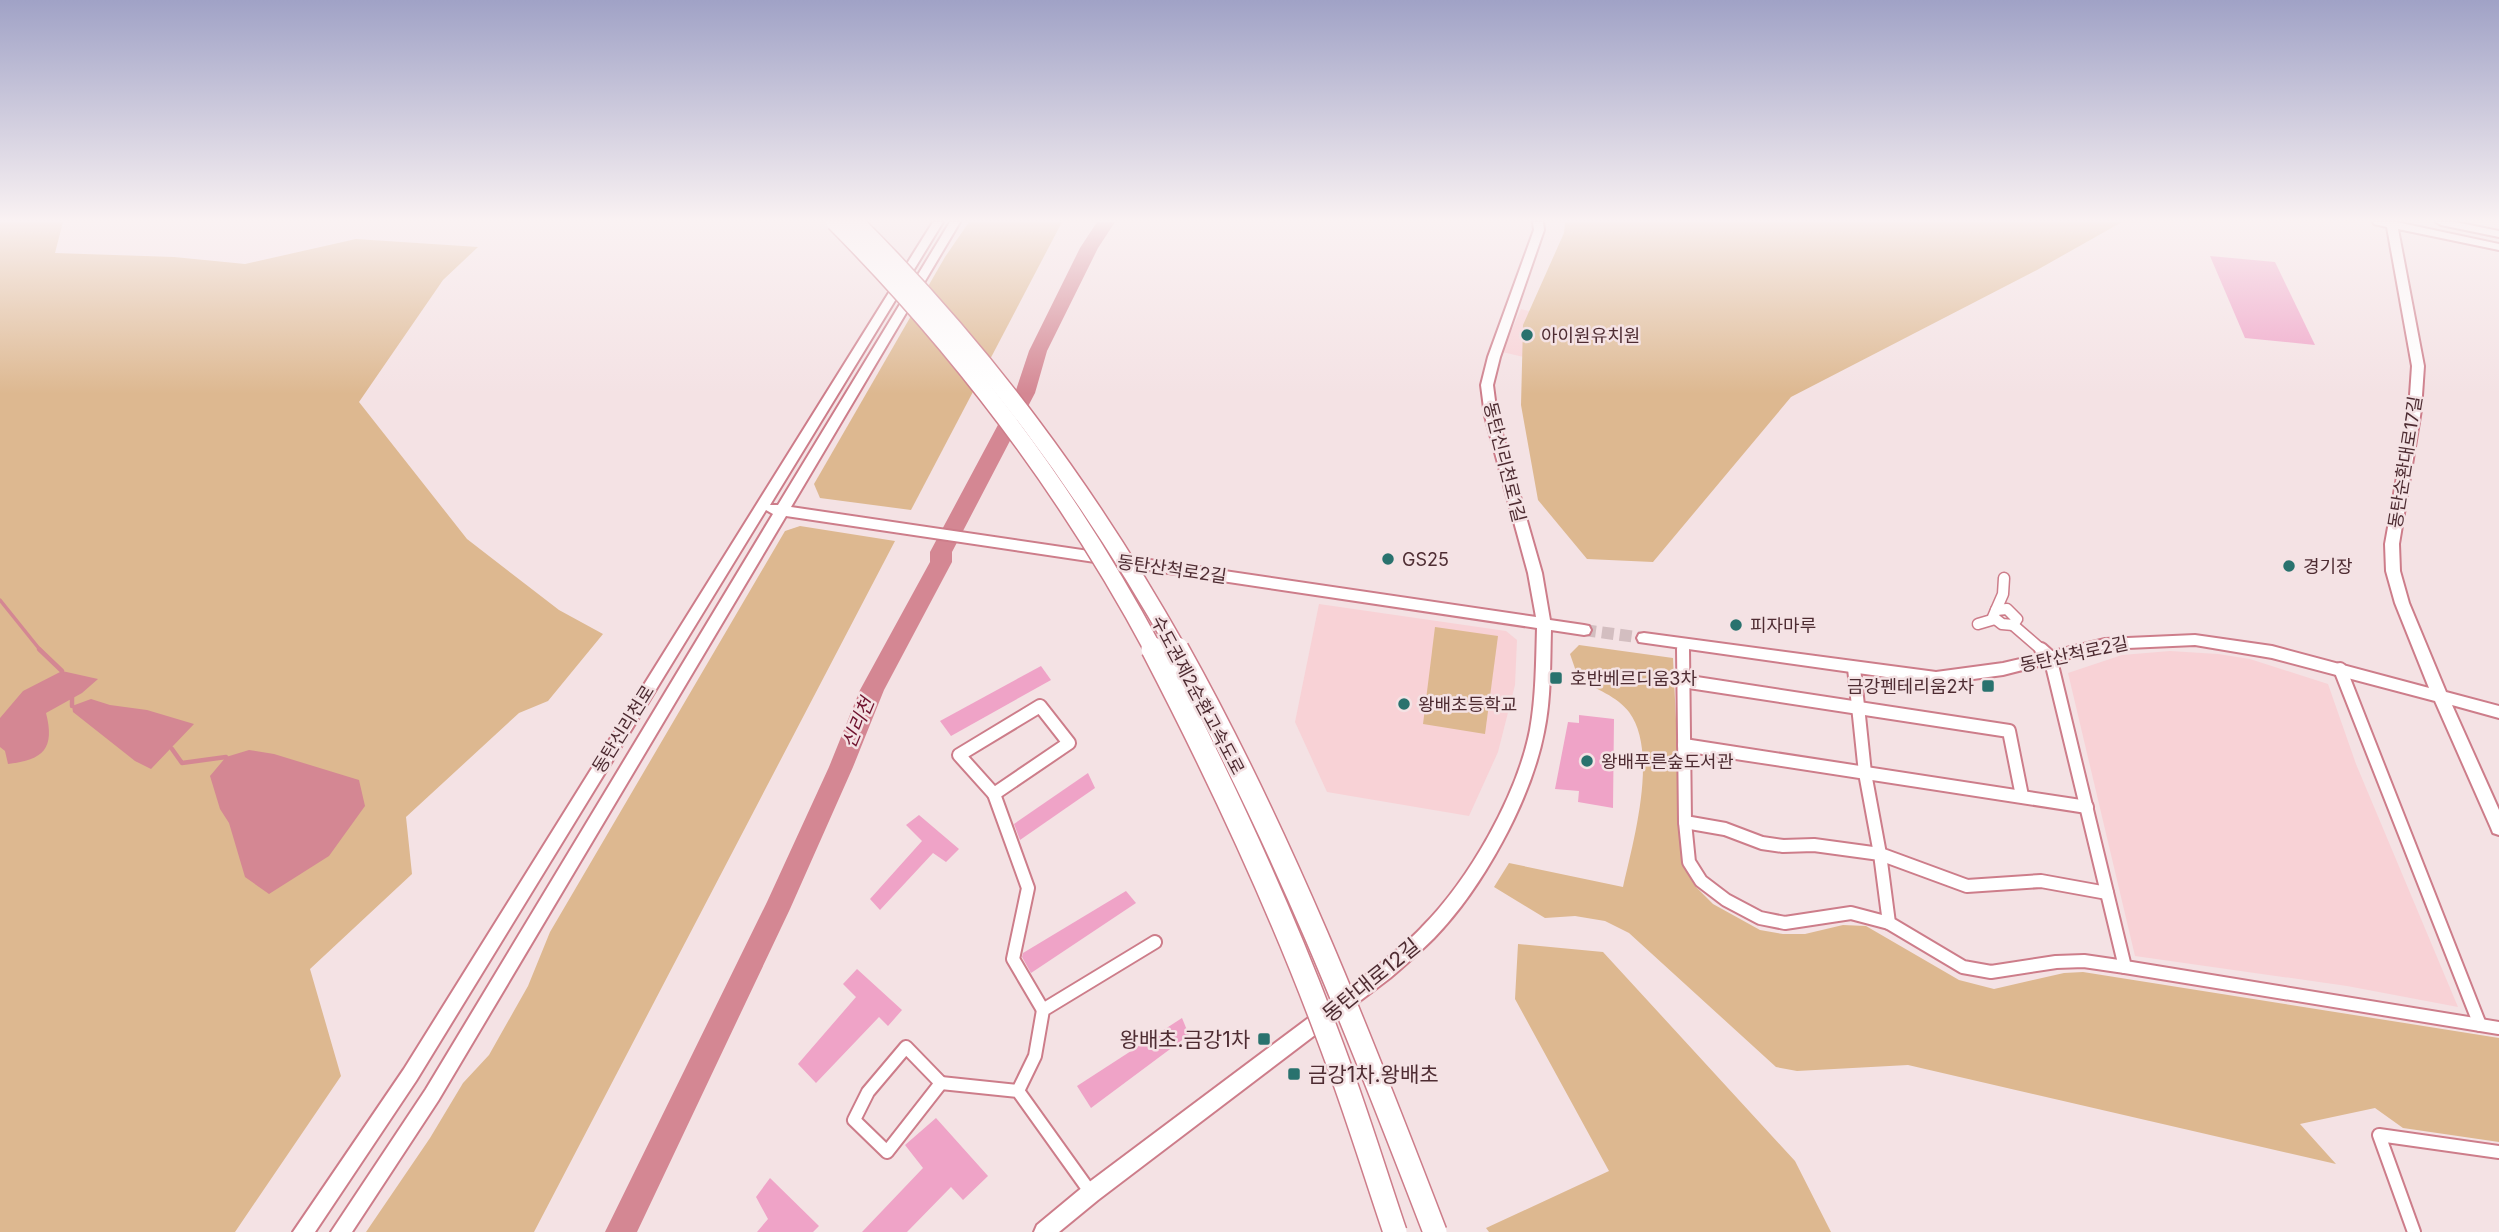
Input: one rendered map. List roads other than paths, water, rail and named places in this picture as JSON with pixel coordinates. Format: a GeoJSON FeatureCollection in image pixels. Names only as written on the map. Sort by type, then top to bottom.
{"type":"FeatureCollection","features":[{"type":"Feature","properties":{"kind":"highway","name":"수도권제2순환고속도로"},"geometry":{"type":"LineString","coordinates":[[889,279],[919,311],[1012,424],[1090,540],[1150,647],[1210,764],[1276,908],[1339,1064],[1395,1232]]}},
{"type":"Feature","properties":{"kind":"highway","name":"수도권제2순환고속도로"},"geometry":{"type":"LineString","coordinates":[[910,279],[933,303],[1022,412],[1091,507],[1167,634],[1229,751],[1301,898],[1368,1055],[1435,1232]]}},
{"type":"Feature","properties":{"kind":"street","name":"동탄신리천로"},"geometry":{"type":"LineString","coordinates":[[303,1232],[383,1118],[902,279]]}},
{"type":"Feature","properties":{"kind":"street","name":"동탄신리천로"},"geometry":{"type":"LineString","coordinates":[[341,1232],[432,1096],[920,279]]}},
{"type":"Feature","properties":{"kind":"street","name":"동탄신리천로1길"},"geometry":{"type":"LineString","coordinates":[[1521,279],[1487,385],[1491,416],[1535,573],[1544,624]]}},
{"type":"Feature","properties":{"kind":"street","name":"동탄순환대로17길"},"geometry":{"type":"LineString","coordinates":[[2399,279],[2418,366],[2415,410],[2392,544],[2393,571],[2402,603],[2499,828]]}},
{"type":"Feature","properties":{"kind":"street"},"geometry":{"type":"LineString","coordinates":[[784,468],[793,474],[805,470]]}},
{"type":"Feature","properties":{"kind":"street","name":"동탄산척로2길"},"geometry":{"type":"LineString","coordinates":[[760,507],[1584,630]]}},
{"type":"Feature","properties":{"kind":"street"},"geometry":{"type":"LineString","coordinates":[[731,555],[746,549],[754,555]]}},
{"type":"Feature","properties":{"kind":"street"},"geometry":{"type":"LineString","coordinates":[[1996,615],[2003,594],[2004,578]]}},
{"type":"Feature","properties":{"kind":"street"},"geometry":{"type":"LineString","coordinates":[[2003,594],[2010,611],[2017,619],[2013,625]]}},
{"type":"Feature","properties":{"kind":"street"},"geometry":{"type":"LineString","coordinates":[[1978,624],[2010,611]]}},
{"type":"Feature","properties":{"kind":"street"},"geometry":{"type":"LineString","coordinates":[[1996,615],[2006,625],[2013,625],[2050,657],[2125,967]]}},
{"type":"Feature","properties":{"kind":"street","name":"동탄대로12길"},"geometry":{"type":"LineString","coordinates":[[1044,1232],[1091,1193],[1384,972],[1429,932],[1472,877],[1510,812],[1525,776],[1537,732],[1542,695],[1544,624]]}},
{"type":"Feature","properties":{"kind":"street","name":"동탄산척로2길"},"geometry":{"type":"LineString","coordinates":[[1644,638],[1936,678],[1976,674],[2105,644],[2174,639],[2238,646],[2340,669],[2499,712]]}},
{"type":"Feature","properties":{"kind":"street"},"geometry":{"type":"LineString","coordinates":[[1683,644],[1685,822],[1689,862],[1701,881],[1726,900],[1760,918],[1785,923],[1851,914],[1889,923],[1964,967],[1977,970],[1991,972],[2056,962],[2084,961],[2499,1028]]}},
{"type":"Feature","properties":{"kind":"street"},"geometry":{"type":"LineString","coordinates":[[1854,668],[1866,773],[1881,854],[1889,923]]}},
{"type":"Feature","properties":{"kind":"street"},"geometry":{"type":"LineString","coordinates":[[2340,669],[2480,1025]]}},
{"type":"Feature","properties":{"kind":"street"},"geometry":{"type":"LineString","coordinates":[[1683,681],[2009,731],[2022,796]]}},
{"type":"Feature","properties":{"kind":"street"},"geometry":{"type":"LineString","coordinates":[[994,794],[1069,743],[1040,706],[959,755],[994,794],[1028,888],[1013,959],[1043,1010],[1035,1056],[1017,1091]]}},
{"type":"Feature","properties":{"kind":"street"},"geometry":{"type":"LineString","coordinates":[[1684,745],[2087,807]]}},
{"type":"Feature","properties":{"kind":"street"},"geometry":{"type":"LineString","coordinates":[[1685,822],[1725,829],[1762,843],[1783,846],[1814,845],[1881,854],[1904,860],[1963,885],[1984,888],[2046,881],[2107,893]]}},
{"type":"Feature","properties":{"kind":"street"},"geometry":{"type":"LineString","coordinates":[[1043,1010],[1155,942]]}},
{"type":"Feature","properties":{"kind":"street"},"geometry":{"type":"LineString","coordinates":[[942,1083],[887,1152],[854,1120],[868,1092],[906,1047],[942,1083],[1017,1091],[1091,1193]]}},
{"type":"Feature","properties":{"kind":"street"},"geometry":{"type":"LineString","coordinates":[[2415,1232],[2379,1135],[2499,1152]]}},
{"type":"Feature","properties":{"kind":"waterway","name":"신리천"},"geometry":{"type":"LineString","coordinates":[[621,1232],[777,909],[841,767],[872,690],[941,562],[941,552],[1025,393],[1038,351],[1073,279]]}},
{"type":"Feature","properties":{"kind":"waterway"},"geometry":{"type":"LineString","coordinates":[[0,600],[41,651]]}},
{"type":"Feature","properties":{"kind":"waterway"},"geometry":{"type":"LineString","coordinates":[[41,651],[62,671]]}},
{"type":"Feature","properties":{"kind":"waterway"},"geometry":{"type":"LineString","coordinates":[[72,696],[72,706]]}},
{"type":"Feature","properties":{"kind":"waterway"},"geometry":{"type":"LineString","coordinates":[[172,749],[182,763],[226,757]]}},
{"type":"Feature","properties":{"kind":"tunnel"},"geometry":{"type":"LineString","coordinates":[[1584,630],[1644,638]]}},
{"type":"Feature","properties":{"kind":"place","name":"아이원유치원"},"geometry":{"type":"Point","coordinates":[1527,335]}},
{"type":"Feature","properties":{"kind":"place","name":"GS25"},"geometry":{"type":"Point","coordinates":[1388,559]}},
{"type":"Feature","properties":{"kind":"place","name":"경기장"},"geometry":{"type":"Point","coordinates":[2289,566]}},
{"type":"Feature","properties":{"kind":"place","name":"피자마루"},"geometry":{"type":"Point","coordinates":[1736,625]}},
{"type":"Feature","properties":{"kind":"place","name":"호반베르디움3차"},"geometry":{"type":"Point","coordinates":[1556,678]}},
{"type":"Feature","properties":{"kind":"place","name":"금강펜테리움2차"},"geometry":{"type":"Point","coordinates":[1988,686]}},
{"type":"Feature","properties":{"kind":"place","name":"왕배초등학교"},"geometry":{"type":"Point","coordinates":[1404,704]}},
{"type":"Feature","properties":{"kind":"place","name":"왕배푸른숲도서관"},"geometry":{"type":"Point","coordinates":[1587,761]}},
{"type":"Feature","properties":{"kind":"place","name":"왕배초.금강1차"},"geometry":{"type":"Point","coordinates":[1264,1039]}},
{"type":"Feature","properties":{"kind":"place","name":"금강1차.왕배초"},"geometry":{"type":"Point","coordinates":[1294,1074]}}]}
